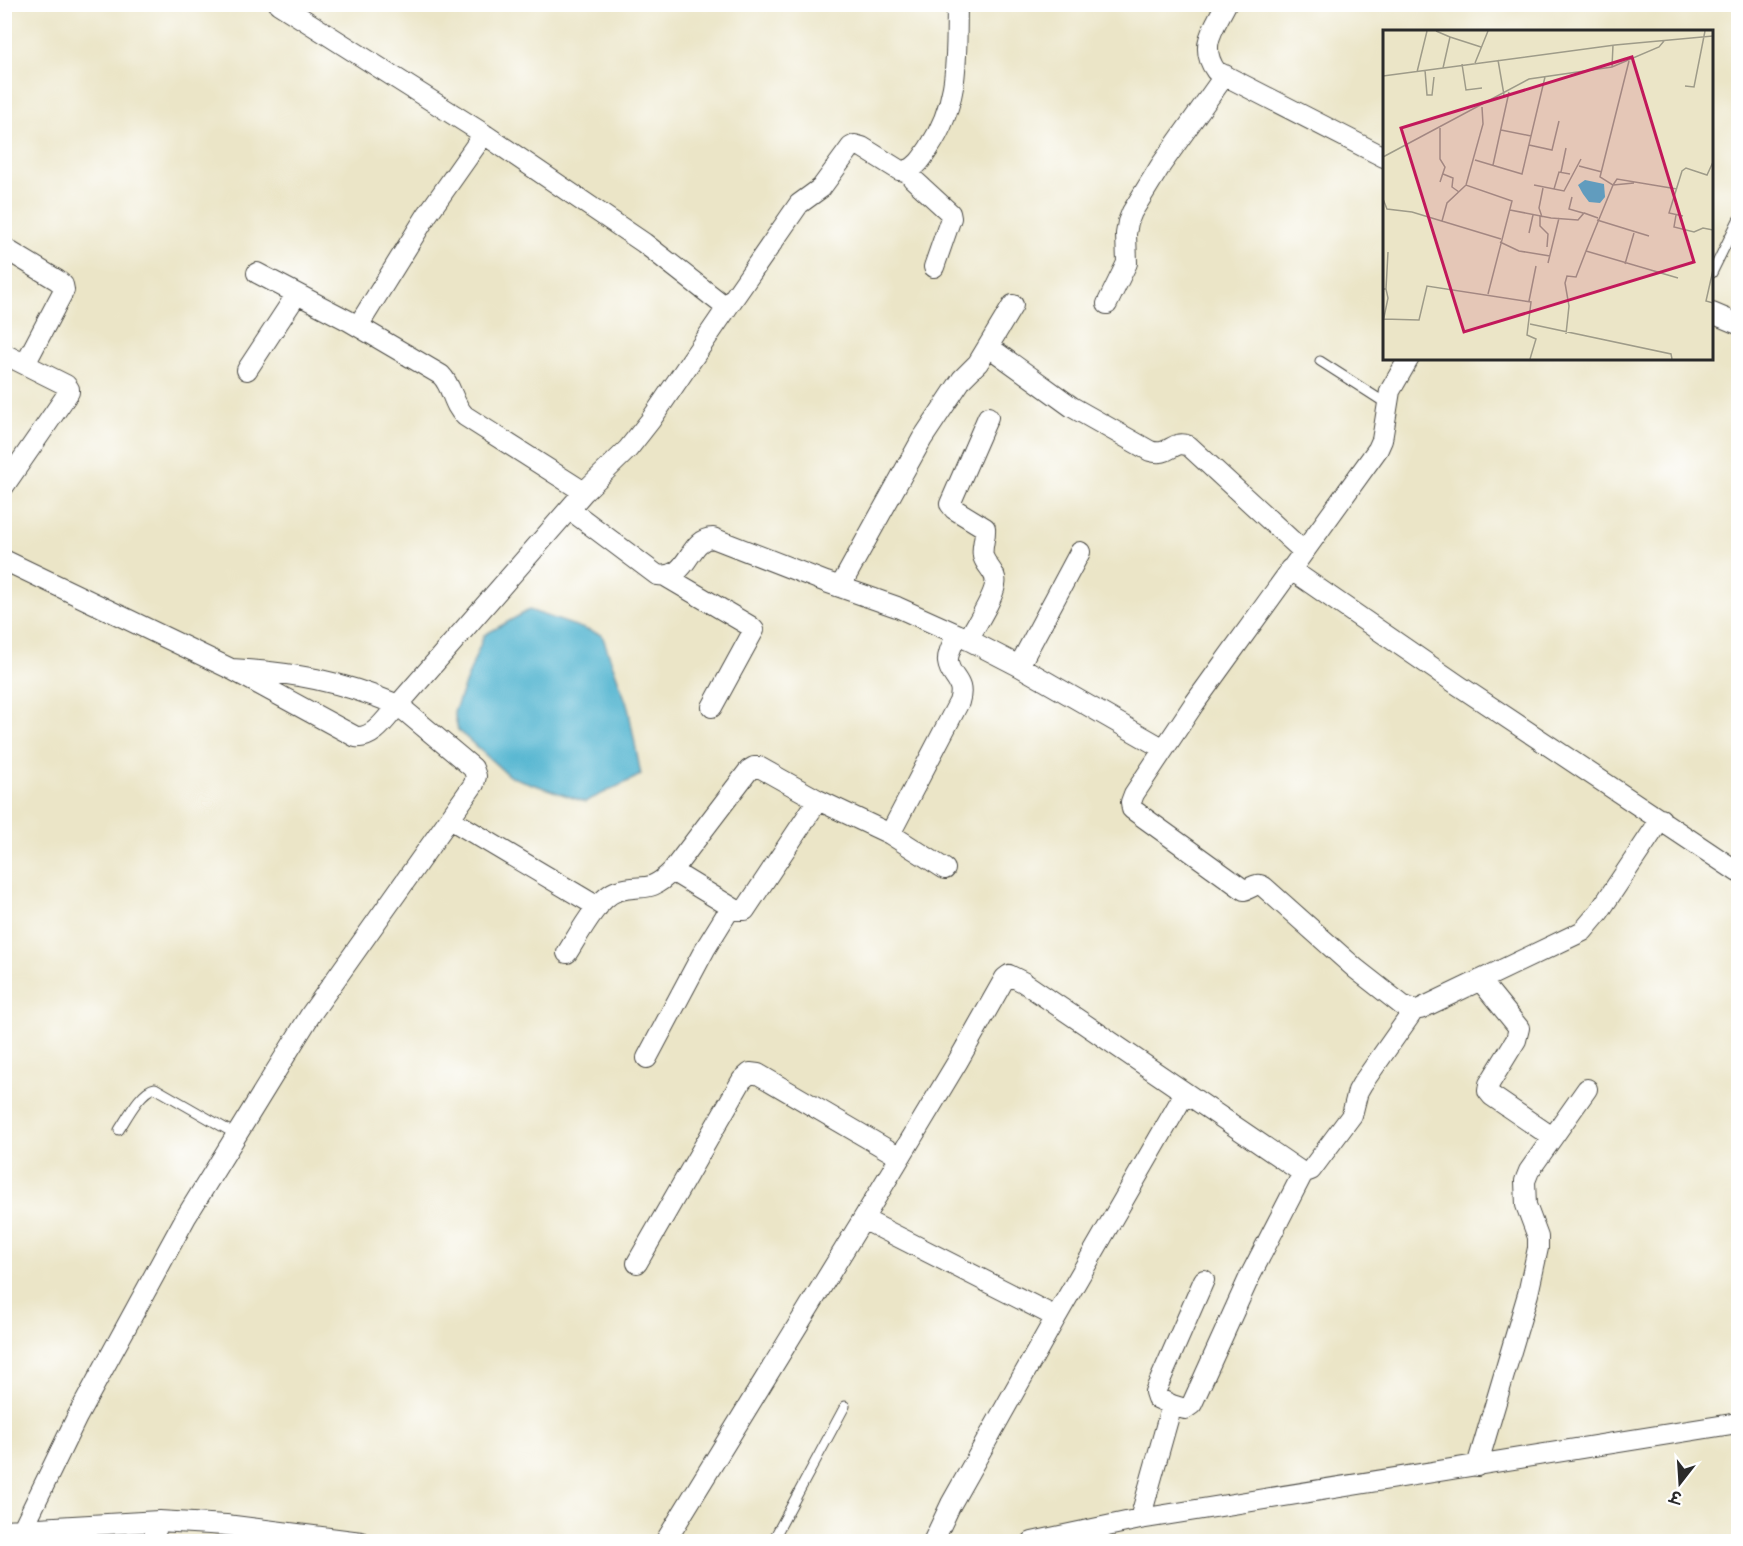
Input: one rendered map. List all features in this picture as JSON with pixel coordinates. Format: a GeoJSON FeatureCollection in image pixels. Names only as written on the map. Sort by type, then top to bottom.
{"type":"FeatureCollection","features":[{"type":"Feature","properties":{"kind":"street"},"geometry":{"type":"LineString","coordinates":[[279,4],[484,134],[644,243],[727,308]]}},
{"type":"Feature","properties":{"kind":"street"},"geometry":{"type":"LineString","coordinates":[[4,560],[231,669],[356,737],[364,738],[372,734],[584,492],[628,449],[650,421],[799,204],[821,188],[851,147],[855,145],[862,147],[899,170],[908,171],[920,162],[942,129],[954,87],[957,4]]}},
{"type":"Feature","properties":{"kind":"street"},"geometry":{"type":"LineString","coordinates":[[1226,4],[1210,35],[1207,48],[1209,61],[1216,71],[1383,156]]}},
{"type":"Feature","properties":{"kind":"street"},"geometry":{"type":"LineString","coordinates":[[1107,304],[1126,263],[1126,234],[1132,212],[1161,165],[1225,75]]}},
{"type":"Feature","properties":{"kind":"street"},"geometry":{"type":"LineString","coordinates":[[358,326],[427,215],[484,134]]}},
{"type":"Feature","properties":{"kind":"street"},"geometry":{"type":"LineString","coordinates":[[908,171],[913,179],[950,213],[951,218],[934,267]]}},
{"type":"Feature","properties":{"kind":"street"},"geometry":{"type":"LineString","coordinates":[[4,248],[57,280],[63,285],[64,290],[25,364]]}},
{"type":"Feature","properties":{"kind":"street"},"geometry":{"type":"LineString","coordinates":[[257,273],[358,326],[441,375],[447,381],[458,409],[465,416],[584,492]]}},
{"type":"Feature","properties":{"kind":"street"},"geometry":{"type":"LineString","coordinates":[[247,370],[297,294]]}},
{"type":"Feature","properties":{"kind":"street"},"geometry":{"type":"LineString","coordinates":[[840,587],[922,439],[962,379],[978,363],[989,347],[1013,305]]}},
{"type":"Feature","properties":{"kind":"street"},"geometry":{"type":"LineString","coordinates":[[1713,312],[1738,324]]}},
{"type":"Feature","properties":{"kind":"street"},"geometry":{"type":"LineString","coordinates":[[989,347],[1072,408],[1150,451],[1165,453],[1176,444],[1182,443],[1189,446],[1303,551]]}},
{"type":"Feature","properties":{"kind":"street"},"geometry":{"type":"LineString","coordinates":[[4,354],[66,385],[69,392],[4,486]]}},
{"type":"Feature","properties":{"kind":"street"},"geometry":{"type":"LineString","coordinates":[[1408,360],[1390,391],[1382,440],[1378,449],[1290,569],[1164,749],[1134,794],[1131,802],[1132,808],[1244,890],[1259,884],[1356,969],[1402,1005],[1414,1010],[1583,931],[1599,912],[1661,819]]}},
{"type":"Feature","properties":{"kind":"street"},"geometry":{"type":"LineString","coordinates":[[890,834],[962,693],[948,659],[996,584],[995,575],[983,558],[985,528],[954,509],[950,504],[988,417]]}},
{"type":"Feature","properties":{"kind":"street"},"geometry":{"type":"LineString","coordinates":[[569,509],[657,575],[673,575],[701,541],[713,538],[897,607],[1019,666],[1164,749]]}},
{"type":"Feature","properties":{"kind":"street"},"geometry":{"type":"LineString","coordinates":[[1019,666],[1080,552]]}},
{"type":"Feature","properties":{"kind":"street"},"geometry":{"type":"LineString","coordinates":[[1290,569],[1458,685],[1738,872]]}},
{"type":"Feature","properties":{"kind":"street"},"geometry":{"type":"LineString","coordinates":[[665,576],[754,630],[712,707]]}},
{"type":"Feature","properties":{"kind":"street"},"geometry":{"type":"LineString","coordinates":[[14,1529],[186,1217],[311,1014],[474,784],[476,776],[473,768],[398,705],[369,693],[326,680],[278,672],[231,669]]}},
{"type":"Feature","properties":{"kind":"street"},"geometry":{"type":"LineString","coordinates":[[567,953],[598,907],[610,895],[617,891],[652,887],[672,871],[754,766],[890,834],[945,869]]}},
{"type":"Feature","properties":{"kind":"street"},"geometry":{"type":"LineString","coordinates":[[672,871],[741,911],[748,906],[818,800]]}},
{"type":"Feature","properties":{"kind":"street"},"geometry":{"type":"LineString","coordinates":[[450,819],[598,907]]}},
{"type":"Feature","properties":{"kind":"street"},"geometry":{"type":"LineString","coordinates":[[647,1058],[705,949],[731,907]]}},
{"type":"Feature","properties":{"kind":"street"},"geometry":{"type":"LineString","coordinates":[[665,1542],[863,1219],[1008,975],[1023,982],[1303,1173]]}},
{"type":"Feature","properties":{"kind":"street"},"geometry":{"type":"LineString","coordinates":[[1480,980],[1519,1028],[1516,1040],[1489,1084],[1488,1091],[1552,1137]]}},
{"type":"Feature","properties":{"kind":"street"},"geometry":{"type":"LineString","coordinates":[[1204,1280],[1155,1392],[1157,1398],[1185,1408],[1192,1404],[1249,1278],[1303,1173],[1311,1170],[1352,1115],[1362,1084],[1414,1010]]}},
{"type":"Feature","properties":{"kind":"street"},"geometry":{"type":"LineString","coordinates":[[637,1263],[742,1080],[750,1073],[758,1074],[900,1157]]}},
{"type":"Feature","properties":{"kind":"street"},"geometry":{"type":"LineString","coordinates":[[1477,1466],[1528,1294],[1538,1248],[1538,1237],[1526,1204],[1526,1181],[1529,1171],[1587,1089]]}},
{"type":"Feature","properties":{"kind":"street"},"geometry":{"type":"LineString","coordinates":[[933,1542],[951,1504],[1185,1093]]}},
{"type":"Feature","properties":{"kind":"street"},"geometry":{"type":"LineString","coordinates":[[863,1219],[1056,1317]]}},
{"type":"Feature","properties":{"kind":"street"},"geometry":{"type":"LineString","coordinates":[[1140,1519],[1172,1405]]}},
{"type":"Feature","properties":{"kind":"street"},"geometry":{"type":"LineString","coordinates":[[1032,1542],[1140,1519],[1738,1423]]}},
{"type":"Feature","properties":{"kind":"street"},"geometry":{"type":"LineString","coordinates":[[14,1529],[159,1521],[226,1525],[361,1542]]}},
{"type":"Feature","properties":{"kind":"street"},"geometry":{"type":"LineString","coordinates":[[152,1542],[159,1521]]}},
{"type":"Feature","properties":{"kind":"lane"},"geometry":{"type":"LineString","coordinates":[[1713,271],[1738,220]]}},
{"type":"Feature","properties":{"kind":"lane"},"geometry":{"type":"LineString","coordinates":[[1320,361],[1387,404]]}},
{"type":"Feature","properties":{"kind":"lane"},"geometry":{"type":"LineString","coordinates":[[119,1130],[143,1093],[149,1088],[155,1088],[237,1135]]}},
{"type":"Feature","properties":{"kind":"lane"},"geometry":{"type":"LineString","coordinates":[[772,1542],[845,1406]]}},
{"type":"Feature","properties":{"kind":"water"},"geometry":{"type":"Polygon","coordinates":[[[529,610],[602,635],[628,707],[641,775],[585,802],[509,776],[458,730],[454,712],[484,635],[529,610]]]}}]}
